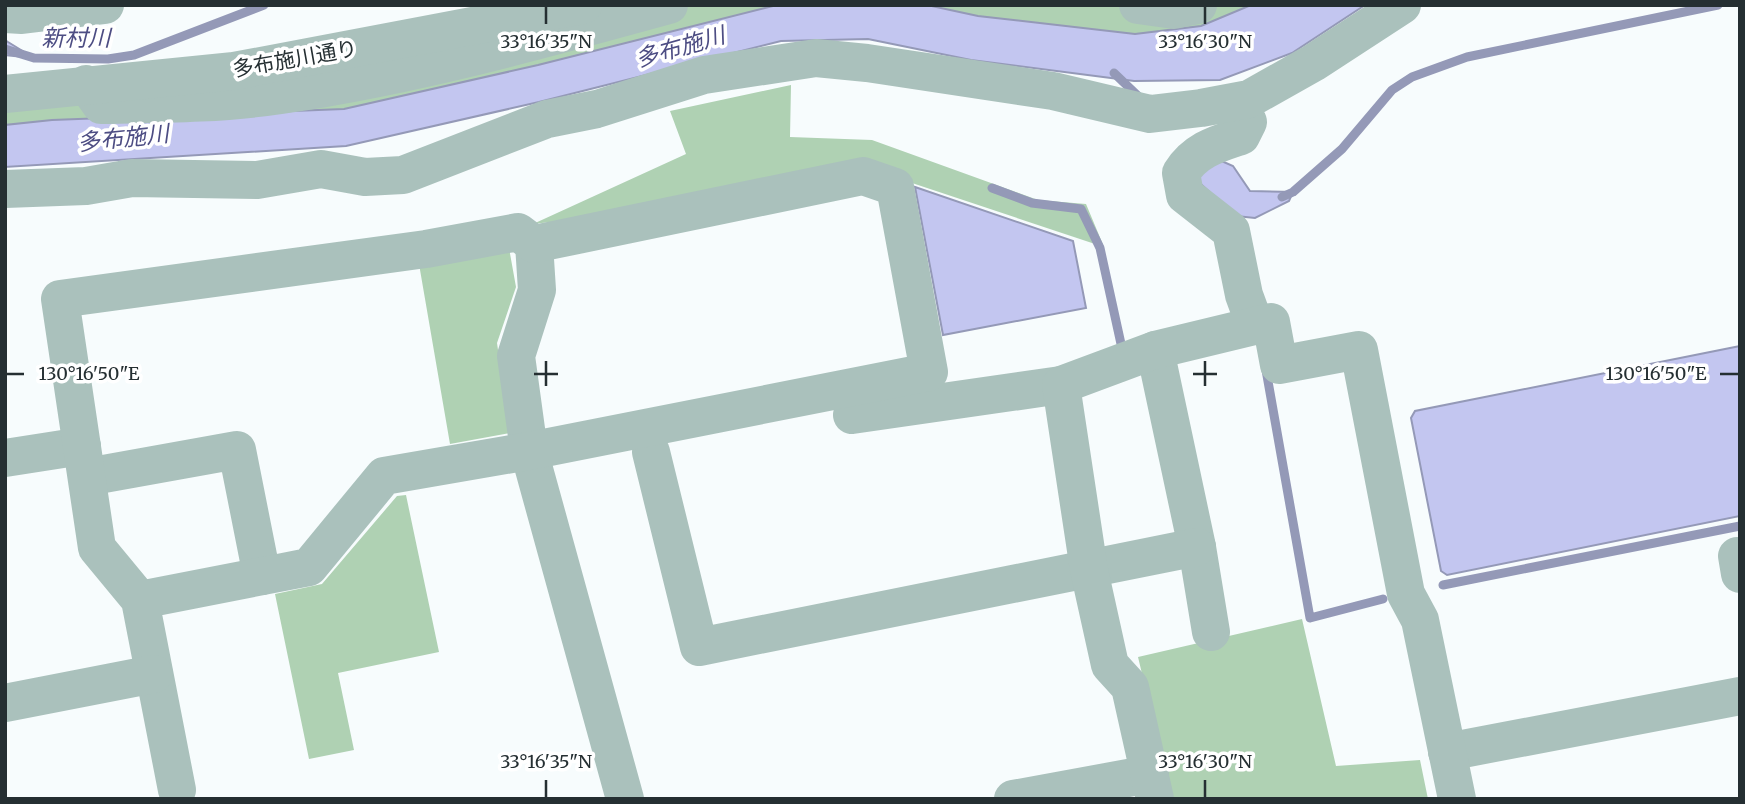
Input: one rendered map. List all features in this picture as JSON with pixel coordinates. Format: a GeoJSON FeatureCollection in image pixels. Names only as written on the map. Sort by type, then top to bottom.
{"type":"FeatureCollection","features":[{"type":"Feature","properties":{"kind":"street"},"geometry":{"type":"LineString","coordinates":[[5,14],[22,15],[105,5]]}},
{"type":"Feature","properties":{"kind":"street","name":"多布施川通り"},"geometry":{"type":"LineString","coordinates":[[5,94],[412,53],[583,5]]}},
{"type":"Feature","properties":{"kind":"street"},"geometry":{"type":"LineString","coordinates":[[412,53],[524,45],[669,5]]}},
{"type":"Feature","properties":{"kind":"street"},"geometry":{"type":"LineString","coordinates":[[1139,5],[1174,10],[1198,5]]}},
{"type":"Feature","properties":{"kind":"street"},"geometry":{"type":"LineString","coordinates":[[22,196],[86,186],[131,192],[256,189],[403,175],[464,165],[547,119],[597,109],[704,75],[816,58],[867,63],[1051,104],[1150,114],[1200,108],[1250,99],[1313,63],[1402,5]]}},
{"type":"Feature","properties":{"kind":"street"},"geometry":{"type":"LineString","coordinates":[[1248,122],[1241,136],[1212,146],[1189,159],[1181,173],[1185,195],[1231,231],[1244,295],[1255,325]]}},
{"type":"Feature","properties":{"kind":"street"},"geometry":{"type":"LineString","coordinates":[[140,600],[309,567],[384,475],[529,451],[929,372],[895,187],[863,176],[534,244],[518,232],[426,249],[60,299],[97,548],[140,600],[179,796]]}},
{"type":"Feature","properties":{"kind":"street"},"geometry":{"type":"LineString","coordinates":[[534,244],[537,290],[516,356],[529,451],[625,799]]}},
{"type":"Feature","properties":{"kind":"street"},"geometry":{"type":"LineString","coordinates":[[852,415],[1061,385],[1155,350],[1271,322],[1279,365],[1359,350],[1406,593],[1420,620],[1457,799]]}},
{"type":"Feature","properties":{"kind":"street"},"geometry":{"type":"LineString","coordinates":[[1155,350],[1197,547],[1212,632]]}},
{"type":"Feature","properties":{"kind":"street"},"geometry":{"type":"LineString","coordinates":[[1013,799],[1153,787],[1130,687],[1110,665],[1088,570],[1061,385]]}},
{"type":"Feature","properties":{"kind":"street"},"geometry":{"type":"LineString","coordinates":[[5,458],[85,462],[237,450],[262,576]]}},
{"type":"Feature","properties":{"kind":"street"},"geometry":{"type":"LineString","coordinates":[[651,452],[699,647],[1197,547]]}},
{"type":"Feature","properties":{"kind":"street"},"geometry":{"type":"LineString","coordinates":[[5,703],[154,674]]}},
{"type":"Feature","properties":{"kind":"street"},"geometry":{"type":"LineString","coordinates":[[1447,752],[1740,696]]}},
{"type":"Feature","properties":{"kind":"green space"},"geometry":{"type":"Polygon","coordinates":[[[636,5],[777,5],[538,65],[344,109],[52,120],[5,125],[5,108],[636,5]]]}},
{"type":"Feature","properties":{"kind":"green space"},"geometry":{"type":"Polygon","coordinates":[[[927,5],[1251,5],[1201,26],[1135,34],[978,16],[927,5]]]}},
{"type":"Feature","properties":{"kind":"green space"},"geometry":{"type":"Polygon","coordinates":[[[791,85],[790,137],[872,140],[1038,200],[1086,204],[1104,247],[906,181],[533,224],[686,154],[670,111],[791,85]]]}},
{"type":"Feature","properties":{"kind":"green space"},"geometry":{"type":"Polygon","coordinates":[[[509,248],[516,287],[497,343],[510,433],[450,444],[419,264],[509,248]]]}},
{"type":"Feature","properties":{"kind":"green space"},"geometry":{"type":"Polygon","coordinates":[[[406,495],[439,652],[338,673],[354,750],[309,759],[275,594],[322,584],[397,496],[406,495]]]}},
{"type":"Feature","properties":{"kind":"green space"},"geometry":{"type":"Polygon","coordinates":[[[1302,619],[1336,766],[1420,760],[1428,799],[1172,799],[1138,657],[1302,619]]]}},
{"type":"Feature","properties":{"kind":"water","name":"多布施川"},"geometry":{"type":"Polygon","coordinates":[[[777,5],[927,5],[978,16],[1135,34],[1201,26],[1251,5],[1365,5],[1292,53],[1220,80],[1134,81],[971,60],[868,39],[781,41],[539,102],[346,146],[5,167],[5,125],[52,120],[344,109],[538,65],[777,5]]]}},
{"type":"Feature","properties":{"kind":"water"},"geometry":{"type":"Polygon","coordinates":[[[5,40],[8,42],[34,58],[5,55],[5,40]]]}},
{"type":"Feature","properties":{"kind":"water"},"geometry":{"type":"Polygon","coordinates":[[[1217,159],[1233,166],[1250,191],[1293,192],[1289,201],[1255,218],[1236,216],[1193,177],[1217,159]]]}},
{"type":"Feature","properties":{"kind":"water"},"geometry":{"type":"Polygon","coordinates":[[[915,187],[1073,241],[1086,308],[943,335],[915,187]]]}},
{"type":"Feature","properties":{"kind":"water"},"geometry":{"type":"Polygon","coordinates":[[[1740,346],[1740,516],[1447,575],[1441,571],[1411,418],[1415,411],[1740,346]]]}},
{"type":"Feature","properties":{"kind":"waterway","name":"新村川"},"geometry":{"type":"LineString","coordinates":[[5,49],[34,58],[108,59],[134,55],[264,5]]}},
{"type":"Feature","properties":{"kind":"waterway"},"geometry":{"type":"LineString","coordinates":[[1282,197],[1293,192],[1342,149],[1392,90],[1412,77],[1467,57],[1718,5]]}},
{"type":"Feature","properties":{"kind":"waterway"},"geometry":{"type":"LineString","coordinates":[[1114,73],[1139,97]]}},
{"type":"Feature","properties":{"kind":"waterway"},"geometry":{"type":"LineString","coordinates":[[992,188],[1032,203],[1081,209],[1100,248],[1123,353]]}},
{"type":"Feature","properties":{"kind":"waterway"},"geometry":{"type":"LineString","coordinates":[[1266,370],[1310,618],[1383,599]]}},
{"type":"Feature","properties":{"kind":"waterway"},"geometry":{"type":"LineString","coordinates":[[1443,585],[1740,526]]}}]}
